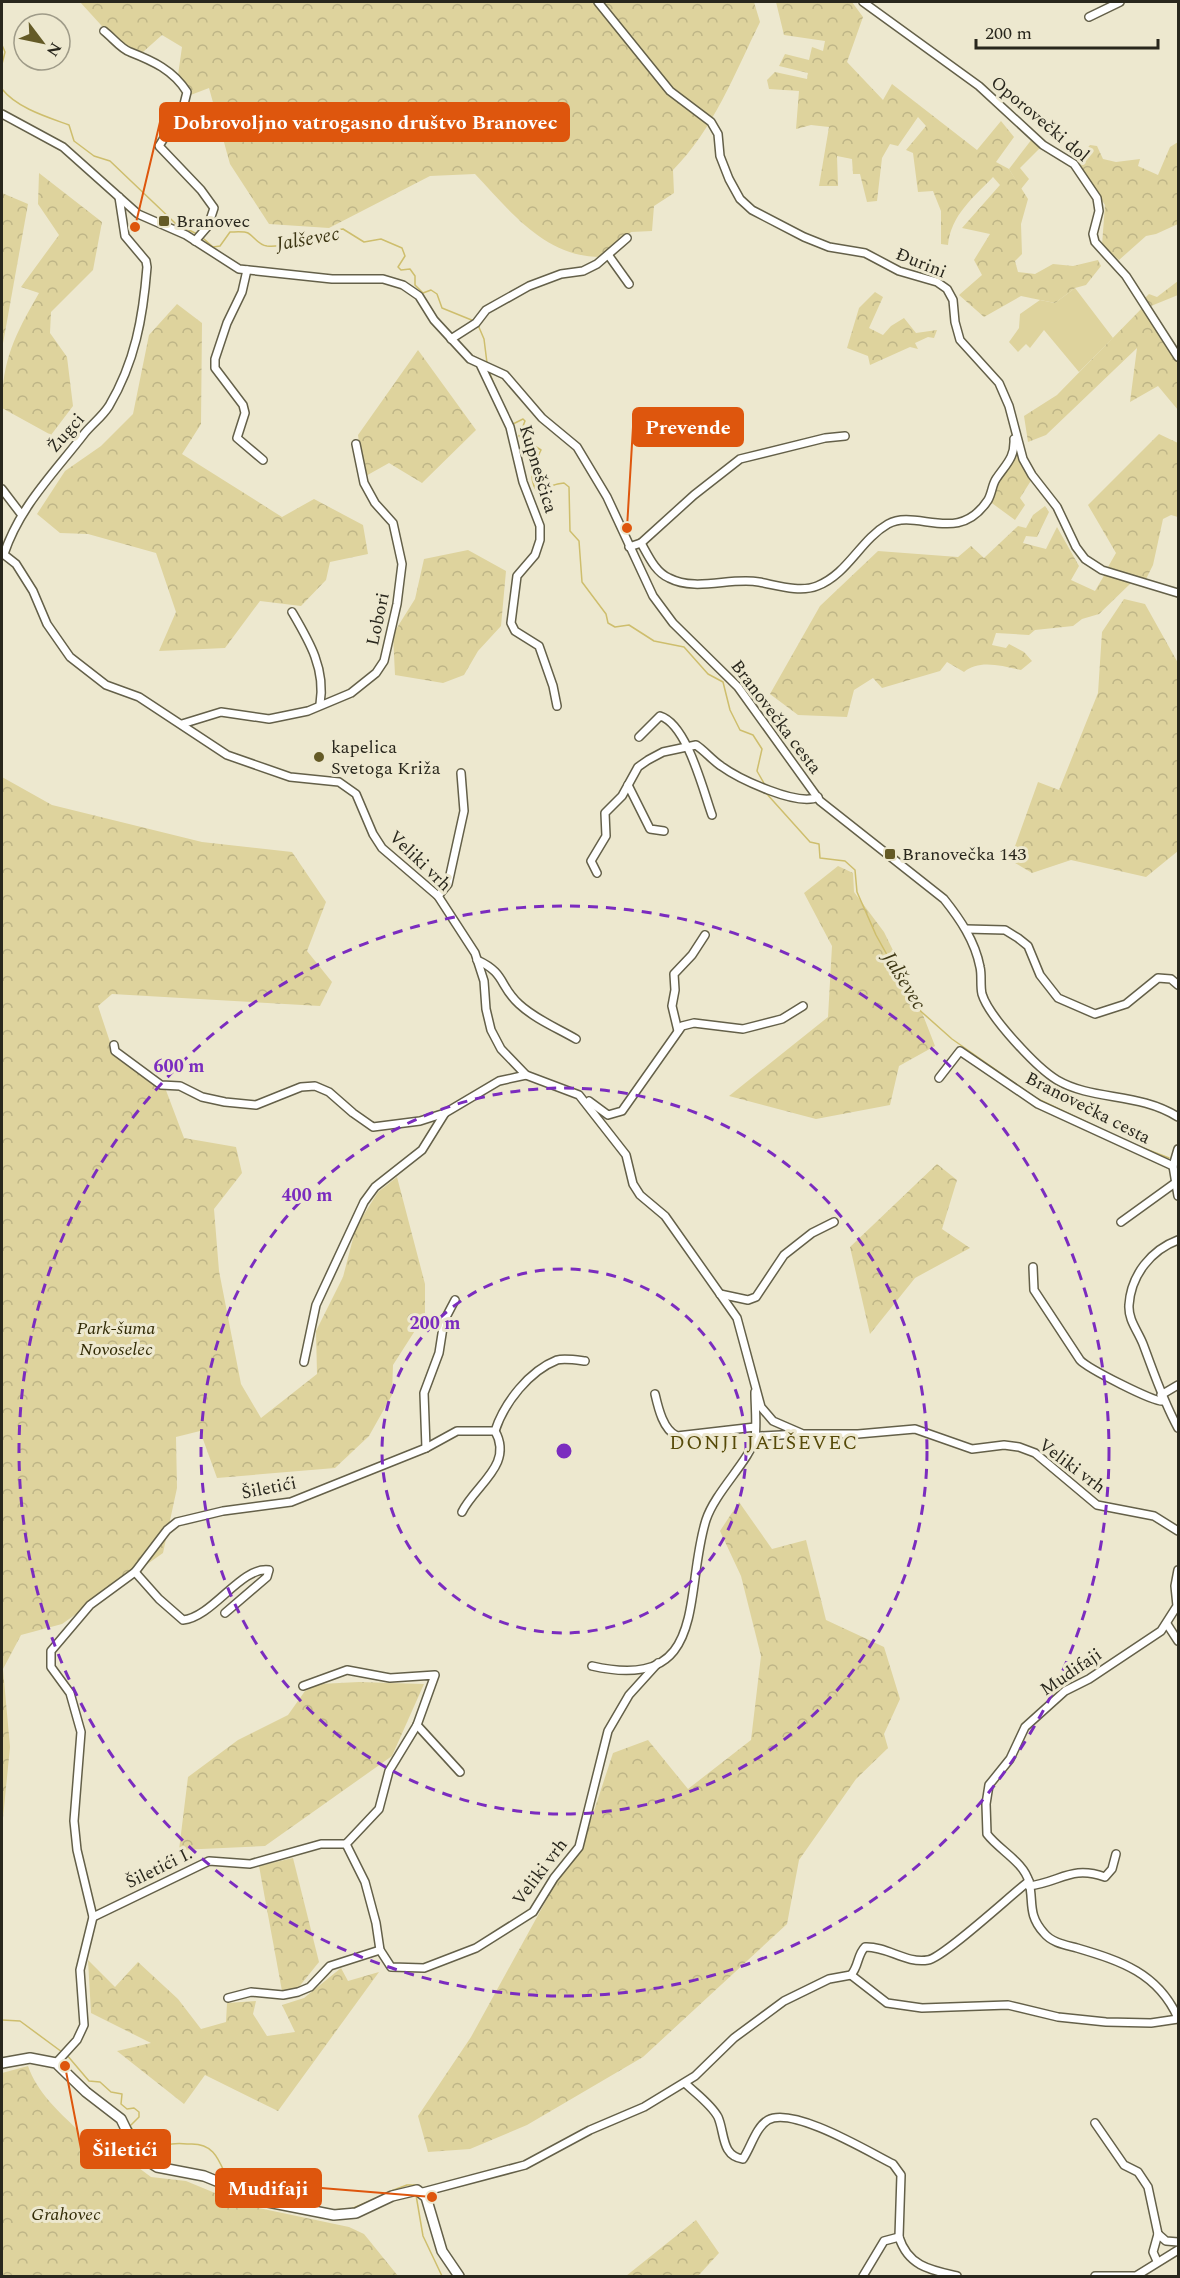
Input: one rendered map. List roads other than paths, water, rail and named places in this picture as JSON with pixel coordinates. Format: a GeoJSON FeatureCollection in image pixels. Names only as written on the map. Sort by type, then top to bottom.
{"type":"FeatureCollection","features":[{"type":"Feature","properties":{"kind":"street","name":"Đurini"},"geometry":{"type":"LineString","coordinates":[[598,2],[670,91],[711,122],[718,135],[720,156],[729,179],[740,199],[752,210],[804,237],[829,247],[865,254],[899,271],[937,282],[947,289],[953,300],[960,340],[999,383],[1008,402],[1023,459],[1032,475],[1057,507],[1076,547],[1085,559],[1101,570],[1179,593]]}},
{"type":"Feature","properties":{"kind":"street","name":"Oporovečki dol"},"geometry":{"type":"LineString","coordinates":[[863,2],[949,67],[979,86],[1043,145],[1064,155],[1074,164],[1097,198],[1099,211],[1094,234],[1095,242],[1126,276],[1179,357]]}},
{"type":"Feature","properties":{"kind":"street"},"geometry":{"type":"LineString","coordinates":[[1089,17],[1120,2]]}},
{"type":"Feature","properties":{"kind":"street"},"geometry":{"type":"LineString","coordinates":[[104,31],[127,51],[150,58],[174,76],[187,92],[183,108],[159,146],[201,190],[214,208],[208,226],[195,241]]}},
{"type":"Feature","properties":{"kind":"street","name":"Branovečka cesta"},"geometry":{"type":"LineString","coordinates":[[2,114],[63,147],[138,214],[195,241],[231,265],[247,270],[332,279],[383,279],[403,285],[419,296],[434,320],[470,359],[505,375],[542,418],[577,447],[607,497],[645,583],[666,614],[738,687],[818,797],[839,818],[944,899],[966,929],[977,953],[982,993],[988,1006],[1030,1055],[1054,1078],[1070,1087],[1151,1104],[1179,1117]]}},
{"type":"Feature","properties":{"kind":"street","name":"Žugci"},"geometry":{"type":"LineString","coordinates":[[3,554],[21,514],[49,475],[105,412],[129,368],[142,318],[147,267],[146,261],[125,236],[119,196]]}},
{"type":"Feature","properties":{"kind":"street"},"geometry":{"type":"LineString","coordinates":[[451,339],[476,323],[486,310],[529,286],[561,274],[583,271],[609,255],[627,238]]}},
{"type":"Feature","properties":{"kind":"street"},"geometry":{"type":"LineString","coordinates":[[609,255],[629,284]]}},
{"type":"Feature","properties":{"kind":"street"},"geometry":{"type":"LineString","coordinates":[[247,270],[242,292],[227,323],[215,368],[243,405],[245,413],[237,438],[263,460]]}},
{"type":"Feature","properties":{"kind":"street","name":"Kupneščica"},"geometry":{"type":"LineString","coordinates":[[485,367],[510,427],[523,482],[540,526],[540,540],[535,555],[517,576],[511,623],[515,631],[539,646],[557,706]]}},
{"type":"Feature","properties":{"kind":"street"},"geometry":{"type":"LineString","coordinates":[[641,543],[658,570],[667,578],[681,583],[757,581],[796,588],[815,587],[846,567],[873,536],[888,524],[901,519],[951,524],[966,519],[976,512],[988,499],[995,480],[1014,453],[1014,440],[1008,423],[1008,402]]}},
{"type":"Feature","properties":{"kind":"street"},"geometry":{"type":"LineString","coordinates":[[629,547],[641,543],[694,495],[740,459],[825,438],[845,436]]}},
{"type":"Feature","properties":{"kind":"street","name":"Lobori"},"geometry":{"type":"LineString","coordinates":[[182,724],[221,712],[269,719],[308,711],[320,704],[351,693],[376,673],[384,661],[401,581],[402,564],[393,522],[375,503],[364,483],[356,444]]}},
{"type":"Feature","properties":{"kind":"street"},"geometry":{"type":"LineString","coordinates":[[2,489],[21,514]]}},
{"type":"Feature","properties":{"kind":"street","name":"Veliki vrh"},"geometry":{"type":"LineString","coordinates":[[3,554],[22,573],[33,591],[47,624],[70,657],[105,685],[139,697],[227,755],[290,777],[322,778],[339,782],[351,789],[359,798],[373,834],[382,848],[438,896],[477,960],[484,981],[486,1009],[491,1030],[512,1063],[526,1075],[579,1095],[626,1155],[637,1189],[665,1215],[741,1325],[762,1407],[767,1416],[779,1425],[802,1434]]}},
{"type":"Feature","properties":{"kind":"street"},"geometry":{"type":"LineString","coordinates":[[292,612],[310,640],[322,682],[320,704]]}},
{"type":"Feature","properties":{"kind":"street"},"geometry":{"type":"LineString","coordinates":[[639,737],[660,716],[673,724],[687,746],[712,815]]}},
{"type":"Feature","properties":{"kind":"street"},"geometry":{"type":"LineString","coordinates":[[597,873],[591,861],[606,836],[605,813],[622,796],[638,767],[663,752],[696,745],[722,766],[755,784],[806,801],[818,797]]}},
{"type":"Feature","properties":{"kind":"street"},"geometry":{"type":"LineString","coordinates":[[438,896],[448,884],[464,811],[461,772]]}},
{"type":"Feature","properties":{"kind":"street"},"geometry":{"type":"LineString","coordinates":[[628,785],[650,829],[664,831]]}},
{"type":"Feature","properties":{"kind":"street"},"geometry":{"type":"LineString","coordinates":[[966,929],[971,927],[1005,930],[1018,938],[1028,946],[1040,975],[1058,998],[1095,1014],[1126,1004],[1158,978],[1171,979],[1179,985]]}},
{"type":"Feature","properties":{"kind":"street"},"geometry":{"type":"LineString","coordinates":[[678,1031],[672,1006],[675,990],[674,974],[692,955],[705,934]]}},
{"type":"Feature","properties":{"kind":"street"},"geometry":{"type":"LineString","coordinates":[[477,960],[495,969],[514,999],[522,1007],[576,1039]]}},
{"type":"Feature","properties":{"kind":"street"},"geometry":{"type":"LineString","coordinates":[[579,1095],[608,1115],[622,1111],[630,1104],[682,1026],[694,1023],[743,1029],[782,1019],[802,1006]]}},
{"type":"Feature","properties":{"kind":"street"},"geometry":{"type":"LineString","coordinates":[[114,1045],[115,1051],[161,1085],[180,1086],[202,1097],[225,1102],[256,1105],[301,1087],[315,1086],[329,1092],[353,1113],[373,1126],[420,1121],[445,1113],[499,1082],[526,1075]]}},
{"type":"Feature","properties":{"kind":"street","name":"Branovečka cesta"},"geometry":{"type":"LineString","coordinates":[[939,1078],[960,1051],[1038,1104],[1175,1158],[1175,1183],[1179,1196]]}},
{"type":"Feature","properties":{"kind":"street"},"geometry":{"type":"LineString","coordinates":[[304,1362],[316,1305],[364,1202],[375,1187],[422,1150],[445,1113]]}},
{"type":"Feature","properties":{"kind":"street"},"geometry":{"type":"LineString","coordinates":[[1121,1222],[1175,1183]]}},
{"type":"Feature","properties":{"kind":"street"},"geometry":{"type":"LineString","coordinates":[[720,1294],[748,1300],[756,1296],[784,1255],[812,1233],[834,1222]]}},
{"type":"Feature","properties":{"kind":"street"},"geometry":{"type":"LineString","coordinates":[[1179,1240],[1156,1250],[1142,1267],[1129,1306],[1131,1322],[1162,1398],[1179,1428]]}},
{"type":"Feature","properties":{"kind":"street"},"geometry":{"type":"LineString","coordinates":[[1033,1267],[1034,1290],[1087,1368],[1113,1378],[1158,1402],[1179,1385]]}},
{"type":"Feature","properties":{"kind":"street"},"geometry":{"type":"LineString","coordinates":[[426,1449],[424,1393],[439,1353],[444,1321],[455,1300]]}},
{"type":"Feature","properties":{"kind":"street"},"geometry":{"type":"LineString","coordinates":[[462,1512],[498,1460],[502,1447],[495,1431],[507,1405],[535,1374],[558,1360],[585,1361]]}},
{"type":"Feature","properties":{"kind":"street","name":"Veliki vrh"},"geometry":{"type":"LineString","coordinates":[[380,1950],[391,1967],[424,1968],[476,1948],[533,1912],[554,1878],[579,1847],[588,1820],[601,1751],[608,1731],[629,1695],[658,1663],[678,1646],[687,1629],[706,1521],[717,1497],[755,1439],[755,1380]]}},
{"type":"Feature","properties":{"kind":"street"},"geometry":{"type":"LineString","coordinates":[[655,1394],[659,1413],[672,1434],[677,1436],[755,1427]]}},
{"type":"Feature","properties":{"kind":"street","name":"Veliki vrh"},"geometry":{"type":"LineString","coordinates":[[755,1439],[765,1435],[858,1434],[915,1430],[972,1449],[1004,1445],[1019,1447],[1043,1458],[1097,1505],[1154,1516],[1179,1532]]}},
{"type":"Feature","properties":{"kind":"street","name":"Šiletići"},"geometry":{"type":"LineString","coordinates":[[62,2057],[77,2040],[84,2025],[80,1970],[93,1917],[74,1821],[81,1732],[70,1693],[51,1668],[49,1659],[51,1651],[90,1605],[135,1572],[167,1530],[177,1522],[224,1511],[291,1502],[426,1449],[457,1431],[495,1431]]}},
{"type":"Feature","properties":{"kind":"street"},"geometry":{"type":"LineString","coordinates":[[135,1572],[159,1599],[183,1620],[190,1619],[216,1603],[250,1575],[269,1570],[267,1577],[225,1613]]}},
{"type":"Feature","properties":{"kind":"street"},"geometry":{"type":"LineString","coordinates":[[1179,1570],[1175,1586],[1177,1606],[1167,1624],[1179,1641]]}},
{"type":"Feature","properties":{"kind":"street","name":"Mudifaji"},"geometry":{"type":"LineString","coordinates":[[851,1975],[887,2002],[922,2008],[1008,2005],[1058,2017],[1106,2022],[1151,2023],[1179,2018],[1161,1988],[1143,1972],[1121,1961],[1059,1943],[1045,1935],[1032,1911],[1029,1884],[1018,1865],[987,1834],[986,1804],[989,1785],[1010,1759],[1025,1727],[1043,1709],[1065,1691],[1146,1643],[1167,1624]]}},
{"type":"Feature","properties":{"kind":"street","name":"Veliki vrh"},"geometry":{"type":"LineString","coordinates":[[592,1666],[620,1672],[644,1670],[658,1663]]}},
{"type":"Feature","properties":{"kind":"street"},"geometry":{"type":"LineString","coordinates":[[228,1998],[251,1992],[283,1995],[298,1992],[310,1987],[330,1966],[380,1950],[376,1923],[365,1882],[346,1844],[379,1809],[389,1771],[417,1725],[435,1674],[390,1678],[347,1670],[303,1686]]}},
{"type":"Feature","properties":{"kind":"street"},"geometry":{"type":"LineString","coordinates":[[417,1725],[460,1772]]}},
{"type":"Feature","properties":{"kind":"street","name":"Šiletići I."},"geometry":{"type":"LineString","coordinates":[[93,1917],[209,1861],[250,1864],[321,1844],[346,1844]]}},
{"type":"Feature","properties":{"kind":"street"},"geometry":{"type":"LineString","coordinates":[[2,2063],[30,2058],[62,2057],[86,2092],[121,2119],[137,2152],[157,2167],[204,2176],[268,2202],[334,2215],[356,2213],[405,2191],[423,2192],[525,2165],[590,2130],[644,2107],[685,2083],[774,2007],[818,1983],[851,1975],[857,1968],[860,1952],[866,1947],[876,1946],[914,1960],[930,1960],[948,1949],[1029,1884],[1043,1884],[1078,1871],[1105,1877],[1112,1869],[1116,1854]]}},
{"type":"Feature","properties":{"kind":"street"},"geometry":{"type":"LineString","coordinates":[[685,2083],[718,2117],[724,2143],[730,2153],[738,2158],[743,2158],[756,2134],[768,2120],[784,2116],[810,2124],[893,2164],[901,2175],[899,2237],[910,2260],[924,2269],[957,2277]]}},
{"type":"Feature","properties":{"kind":"street"},"geometry":{"type":"LineString","coordinates":[[1095,2123],[1124,2164],[1138,2172],[1148,2187],[1158,2234],[1153,2252],[1157,2261]]}},
{"type":"Feature","properties":{"kind":"street"},"geometry":{"type":"LineString","coordinates":[[423,2192],[442,2251],[459,2277]]}},
{"type":"Feature","properties":{"kind":"street"},"geometry":{"type":"LineString","coordinates":[[1158,2234],[1166,2241],[1179,2242]]}},
{"type":"Feature","properties":{"kind":"street"},"geometry":{"type":"LineString","coordinates":[[863,2277],[884,2241],[899,2237]]}},
{"type":"Feature","properties":{"kind":"street"},"geometry":{"type":"LineString","coordinates":[[1095,2277],[1136,2276],[1157,2261],[1179,2250]]}},
{"type":"Feature","properties":{"kind":"waterway","name":"Jalševec"},"geometry":{"type":"LineString","coordinates":[[2,45],[5,52],[2,64]]}},
{"type":"Feature","properties":{"kind":"waterway","name":"Jalševec"},"geometry":{"type":"LineString","coordinates":[[2,89],[24,107],[69,125],[74,141],[94,156],[110,161],[175,223],[197,234]]}},
{"type":"Feature","properties":{"kind":"waterway","name":"Jalševec"},"geometry":{"type":"LineString","coordinates":[[204,239],[213,247],[220,246],[230,232],[244,232],[259,243],[276,246],[343,229],[364,242],[381,239],[402,248],[405,256],[398,267],[401,270],[410,269],[415,276],[415,285],[423,293],[431,290],[437,294],[442,308],[474,321]]}},
{"type":"Feature","properties":{"kind":"waterway","name":"Jalševec"},"geometry":{"type":"LineString","coordinates":[[478,325],[484,339],[487,363]]}},
{"type":"Feature","properties":{"kind":"waterway","name":"Jalševec"},"geometry":{"type":"LineString","coordinates":[[489,371],[499,398]]}},
{"type":"Feature","properties":{"kind":"waterway","name":"Jalševec"},"geometry":{"type":"LineString","coordinates":[[513,424],[523,419],[525,421],[519,436],[541,450],[532,477],[539,493],[546,492],[551,486],[558,484],[564,483],[569,487],[570,531],[579,541],[582,582],[606,614],[608,623],[615,627],[629,625],[654,641],[684,647],[708,674],[723,682],[730,710],[740,730],[753,735],[762,749],[757,771],[765,785]]}},
{"type":"Feature","properties":{"kind":"waterway","name":"Jalševec"},"geometry":{"type":"LineString","coordinates":[[766,793],[810,842],[819,844],[820,858],[845,861],[855,870],[857,892],[876,935],[916,1007],[952,1039],[1036,1098],[1099,1128]]}},
{"type":"Feature","properties":{"kind":"waterway","name":"Jalševec"},"geometry":{"type":"LineString","coordinates":[[1133,1144],[1169,1158]]}},
{"type":"Feature","properties":{"kind":"waterway"},"geometry":{"type":"LineString","coordinates":[[2,2020],[20,2021],[62,2052]]}},
{"type":"Feature","properties":{"kind":"waterway"},"geometry":{"type":"LineString","coordinates":[[66,2054],[89,2081],[100,2082],[111,2092],[122,2094],[121,2104],[127,2109],[134,2108],[139,2112],[139,2117],[130,2126],[155,2159],[160,2160],[166,2146],[198,2144],[215,2154],[228,2180]]}},
{"type":"Feature","properties":{"kind":"waterway"},"geometry":{"type":"LineString","coordinates":[[391,2191],[407,2185],[416,2185]]}},
{"type":"Feature","properties":{"kind":"waterway"},"geometry":{"type":"LineString","coordinates":[[254,2191],[271,2198],[288,2198],[329,2210],[351,2209],[384,2195]]}},
{"type":"Feature","properties":{"kind":"waterway"},"geometry":{"type":"LineString","coordinates":[[416,2195],[423,2236],[442,2276]]}},
{"type":"Feature","properties":{"kind":"place","name":"Branovec"},"geometry":{"type":"Point","coordinates":[164,221]}},
{"type":"Feature","properties":{"kind":"place","name":"Dobrovoljno vatrogasno društvo Branovec"},"geometry":{"type":"Point","coordinates":[135,227]}},
{"type":"Feature","properties":{"kind":"place","name":"Prevende"},"geometry":{"type":"Point","coordinates":[627,528]}},
{"type":"Feature","properties":{"kind":"place","name":"kapelica Svetoga Križa"},"geometry":{"type":"Point","coordinates":[319,757]}},
{"type":"Feature","properties":{"kind":"place","name":"Branovečka 143"},"geometry":{"type":"Point","coordinates":[890,854]}},
{"type":"Feature","properties":{"kind":"place","name":"Šiletići"},"geometry":{"type":"Point","coordinates":[65,2066]}},
{"type":"Feature","properties":{"kind":"place","name":"Mudifaji"},"geometry":{"type":"Point","coordinates":[432,2197]}},
{"type":"Feature","properties":{"kind":"district","name":"DONJI JALŠEVEC"},"geometry":{"type":"Point","coordinates":[764,1443]}},
{"type":"Feature","properties":{"kind":"park label","name":"Park-šuma Novoselec"},"geometry":{"type":"Point","coordinates":[116,1338]}},
{"type":"Feature","properties":{"kind":"park label","name":"Grahovec"},"geometry":{"type":"Point","coordinates":[66,2214]}}]}
